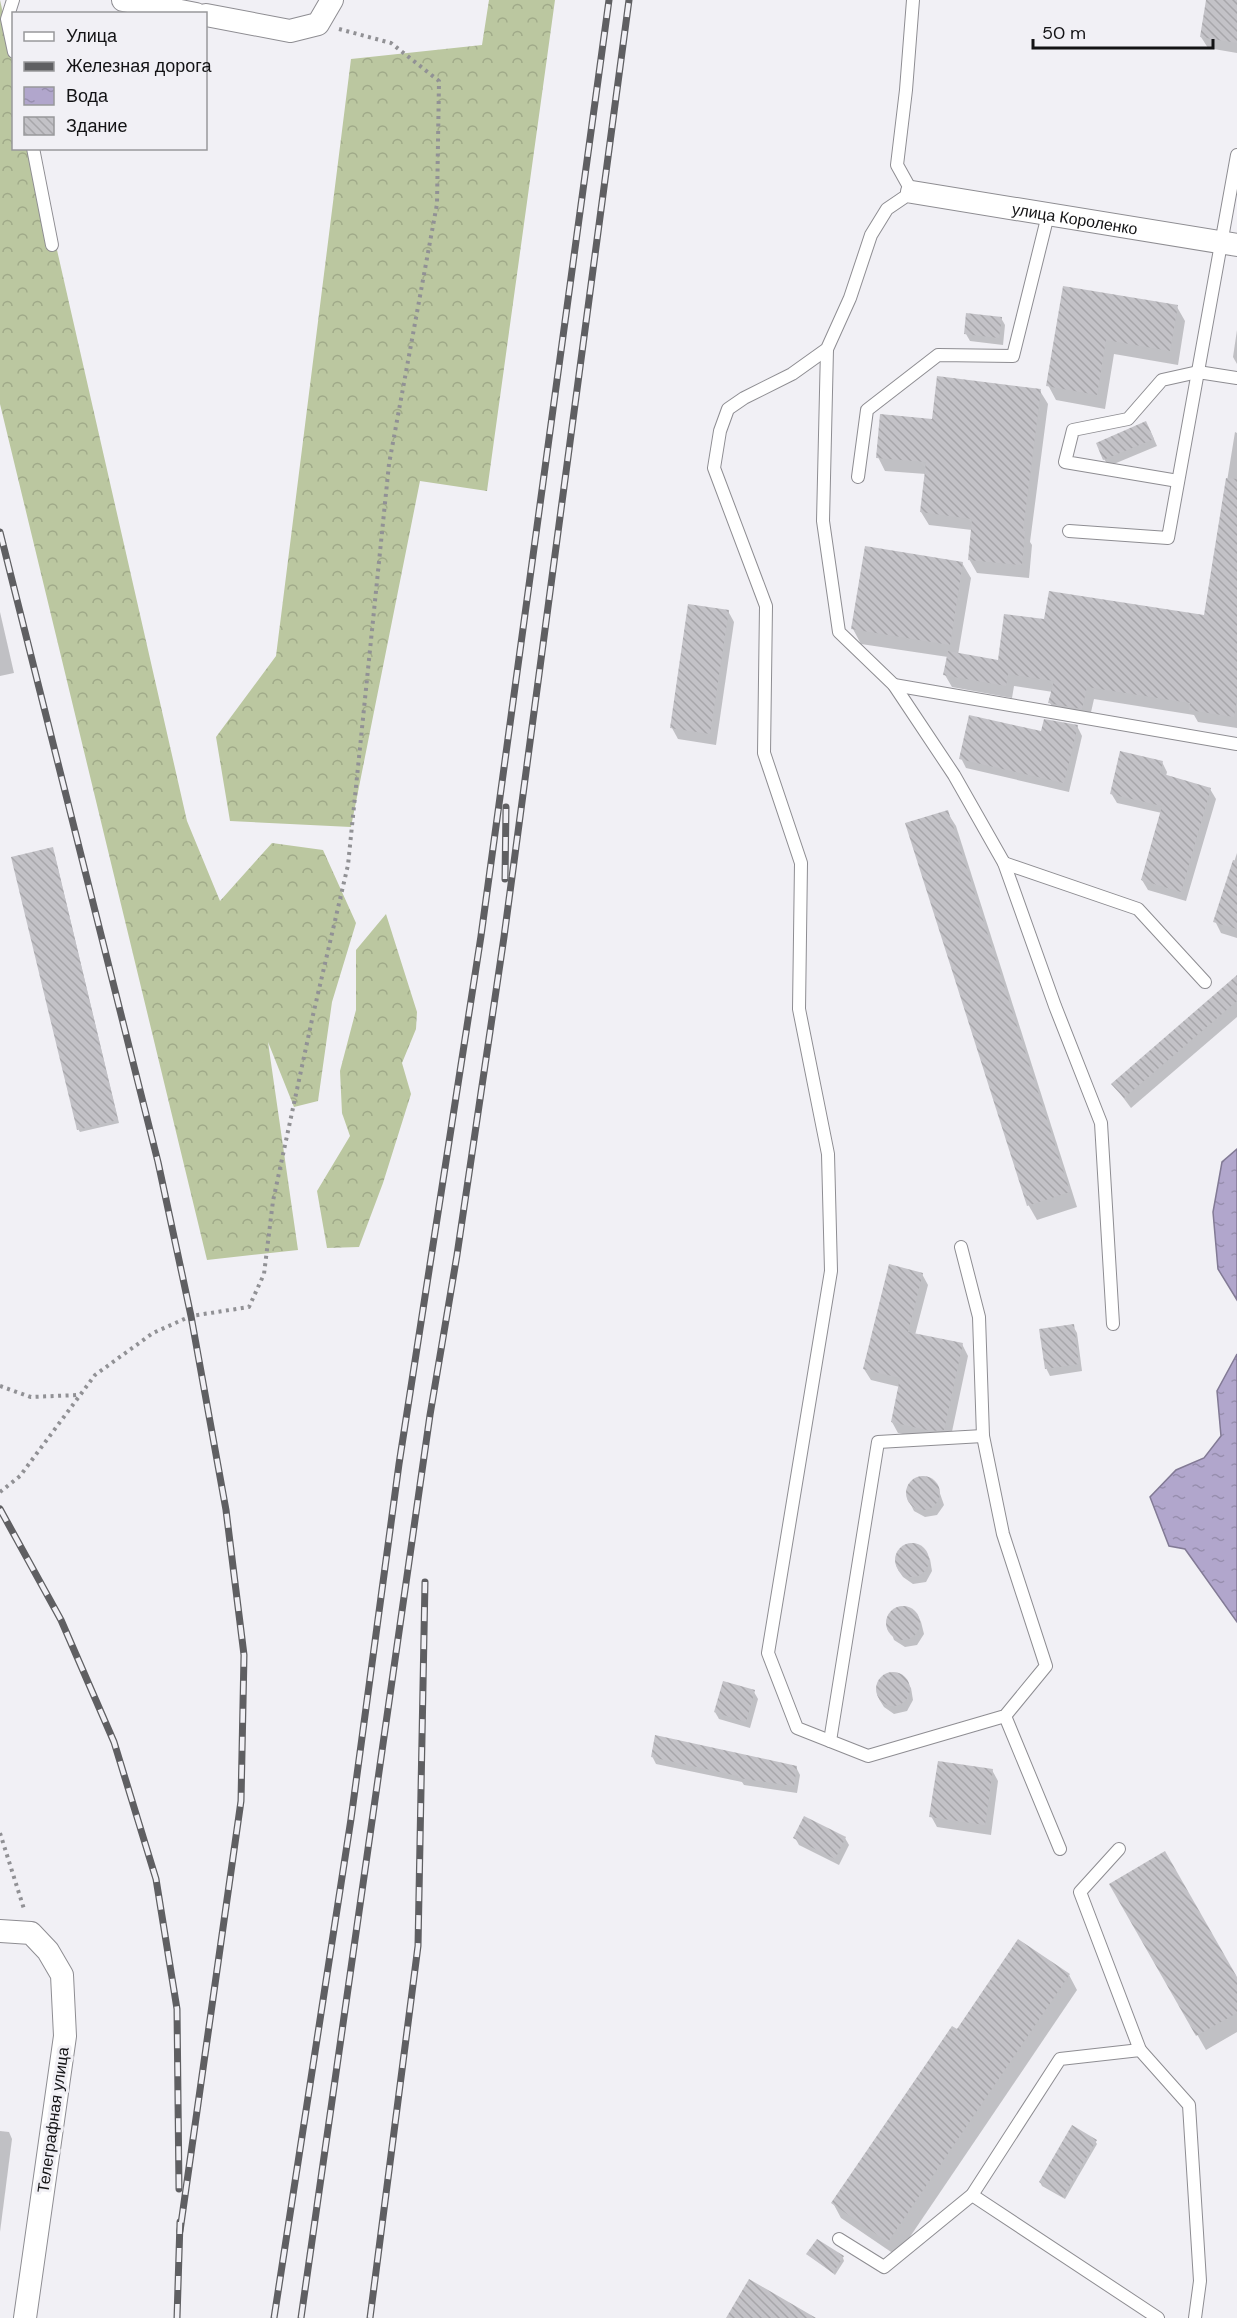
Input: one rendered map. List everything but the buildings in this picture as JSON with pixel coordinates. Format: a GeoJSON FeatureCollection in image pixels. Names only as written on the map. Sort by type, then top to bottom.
{"type":"FeatureCollection","features":[{"type":"Feature","properties":{"kind":"street"},"geometry":{"type":"LineString","coordinates":[[123,0],[186,12]]}},
{"type":"Feature","properties":{"kind":"street"},"geometry":{"type":"LineString","coordinates":[[207,15],[290,31],[318,24],[332,0]]}},
{"type":"Feature","properties":{"kind":"street","name":"улица Короленко"},"geometry":{"type":"LineString","coordinates":[[912,192],[1229,244]]}},
{"type":"Feature","properties":{"kind":"street"},"geometry":{"type":"LineString","coordinates":[[0,1931],[31,1933]]}},
{"type":"Feature","properties":{"kind":"street","name":"Телеграфная улица"},"geometry":{"type":"LineString","coordinates":[[25,2318],[66,2036],[62,1975],[48,1951],[31,1933]]}},
{"type":"Feature","properties":{"kind":"lane"},"geometry":{"type":"LineString","coordinates":[[12,43],[7,19],[13,0]]}},
{"type":"Feature","properties":{"kind":"lane"},"geometry":{"type":"LineString","coordinates":[[913,0],[897,165],[912,192],[887,209],[871,235],[850,298],[827,350],[823,521],[839,632],[894,685],[954,775],[1004,863],[1055,1006],[1101,1123],[1113,1324]]}},
{"type":"Feature","properties":{"kind":"lane"},"geometry":{"type":"LineString","coordinates":[[33,150],[52,245]]}},
{"type":"Feature","properties":{"kind":"lane"},"geometry":{"type":"LineString","coordinates":[[1069,531],[1168,538],[1198,372],[1229,244],[1237,155]]}},
{"type":"Feature","properties":{"kind":"lane"},"geometry":{"type":"LineString","coordinates":[[858,477],[867,410],[938,355],[1013,356],[1048,214]]}},
{"type":"Feature","properties":{"kind":"lane"},"geometry":{"type":"LineString","coordinates":[[827,350],[792,374],[744,398],[728,409],[720,430],[714,468],[766,606],[764,753],[801,863],[799,1009],[828,1154],[831,1271],[768,1653],[797,1728],[868,1756],[1005,1716],[1046,1666],[1003,1534],[983,1436],[979,1317],[961,1247]]}},
{"type":"Feature","properties":{"kind":"lane"},"geometry":{"type":"LineString","coordinates":[[1178,481],[1065,462],[1072,430],[1128,419],[1162,380],[1198,372],[1237,378]]}},
{"type":"Feature","properties":{"kind":"lane"},"geometry":{"type":"LineString","coordinates":[[894,685],[1237,744]]}},
{"type":"Feature","properties":{"kind":"lane"},"geometry":{"type":"LineString","coordinates":[[1004,863],[1138,909],[1205,982]]}},
{"type":"Feature","properties":{"kind":"lane"},"geometry":{"type":"LineString","coordinates":[[830,1741],[878,1442],[983,1436]]}},
{"type":"Feature","properties":{"kind":"lane"},"geometry":{"type":"LineString","coordinates":[[1005,1716],[1060,1849]]}},
{"type":"Feature","properties":{"kind":"lane"},"geometry":{"type":"LineString","coordinates":[[1119,1849],[1080,1892],[1140,2050],[1189,2105],[1200,2281],[1195,2318]]}},
{"type":"Feature","properties":{"kind":"lane"},"geometry":{"type":"LineString","coordinates":[[839,2239],[884,2267],[972,2194],[1060,2059],[1140,2050]]}},
{"type":"Feature","properties":{"kind":"lane"},"geometry":{"type":"LineString","coordinates":[[972,2194],[1158,2318]]}},
{"type":"Feature","properties":{"kind":"path"},"geometry":{"type":"LineString","coordinates":[[0,1492],[20,1476],[95,1376],[153,1334],[191,1316],[249,1307],[264,1274],[273,1201],[348,865],[388,464],[437,204],[439,81],[391,43],[318,24]]}},
{"type":"Feature","properties":{"kind":"path"},"geometry":{"type":"LineString","coordinates":[[0,1386],[31,1396],[80,1395]]}},
{"type":"Feature","properties":{"kind":"path"},"geometry":{"type":"LineString","coordinates":[[0,1833],[31,1933]]}},
{"type":"Feature","properties":{"kind":"green space"},"geometry":{"type":"Polygon","coordinates":[[[0,0],[12,54],[12,150],[34,150],[187,821],[220,901],[272,843],[323,850],[356,923],[332,1002],[318,1101],[294,1107],[268,1042],[298,1250],[207,1260],[0,404],[0,0]]]}},
{"type":"Feature","properties":{"kind":"green space"},"geometry":{"type":"Polygon","coordinates":[[[489,0],[555,0],[487,491],[420,481],[351,827],[230,821],[216,737],[276,656],[351,59],[482,45],[489,0]]]}},
{"type":"Feature","properties":{"kind":"green space"},"geometry":{"type":"Polygon","coordinates":[[[386,914],[417,1012],[416,1029],[402,1063],[411,1094],[383,1183],[359,1247],[327,1248],[317,1191],[350,1136],[342,1113],[340,1071],[356,1010],[356,950],[386,914]]]}},
{"type":"Feature","properties":{"kind":"water"},"geometry":{"type":"Polygon","coordinates":[[[1237,1149],[1237,1300],[1218,1269],[1213,1212],[1222,1162],[1237,1149]]]}},
{"type":"Feature","properties":{"kind":"water"},"geometry":{"type":"Polygon","coordinates":[[[1237,1354],[1237,1622],[1185,1549],[1169,1546],[1150,1497],[1176,1470],[1204,1458],[1221,1436],[1217,1391],[1237,1354]]]}},
{"type":"Feature","properties":{"kind":"railway"},"geometry":{"type":"LineString","coordinates":[[274,2318],[351,1819],[399,1464],[481,936],[609,0]]}},
{"type":"Feature","properties":{"kind":"railway"},"geometry":{"type":"LineString","coordinates":[[301,2318],[430,1415],[457,1255],[504,937],[629,0]]}},
{"type":"Feature","properties":{"kind":"railway"},"geometry":{"type":"LineString","coordinates":[[0,532],[158,1162],[191,1316],[226,1510],[244,1655],[241,1801],[180,2231]]}},
{"type":"Feature","properties":{"kind":"railway"},"geometry":{"type":"LineString","coordinates":[[505,879],[506,807]]}},
{"type":"Feature","properties":{"kind":"railway"},"geometry":{"type":"LineString","coordinates":[[0,1509],[61,1620],[114,1742],[156,1879],[177,2009],[179,2189]]}},
{"type":"Feature","properties":{"kind":"railway"},"geometry":{"type":"LineString","coordinates":[[370,2318],[418,1946],[425,1582]]}},
{"type":"Feature","properties":{"kind":"railway"},"geometry":{"type":"LineString","coordinates":[[177,2318],[180,2222]]}}]}
